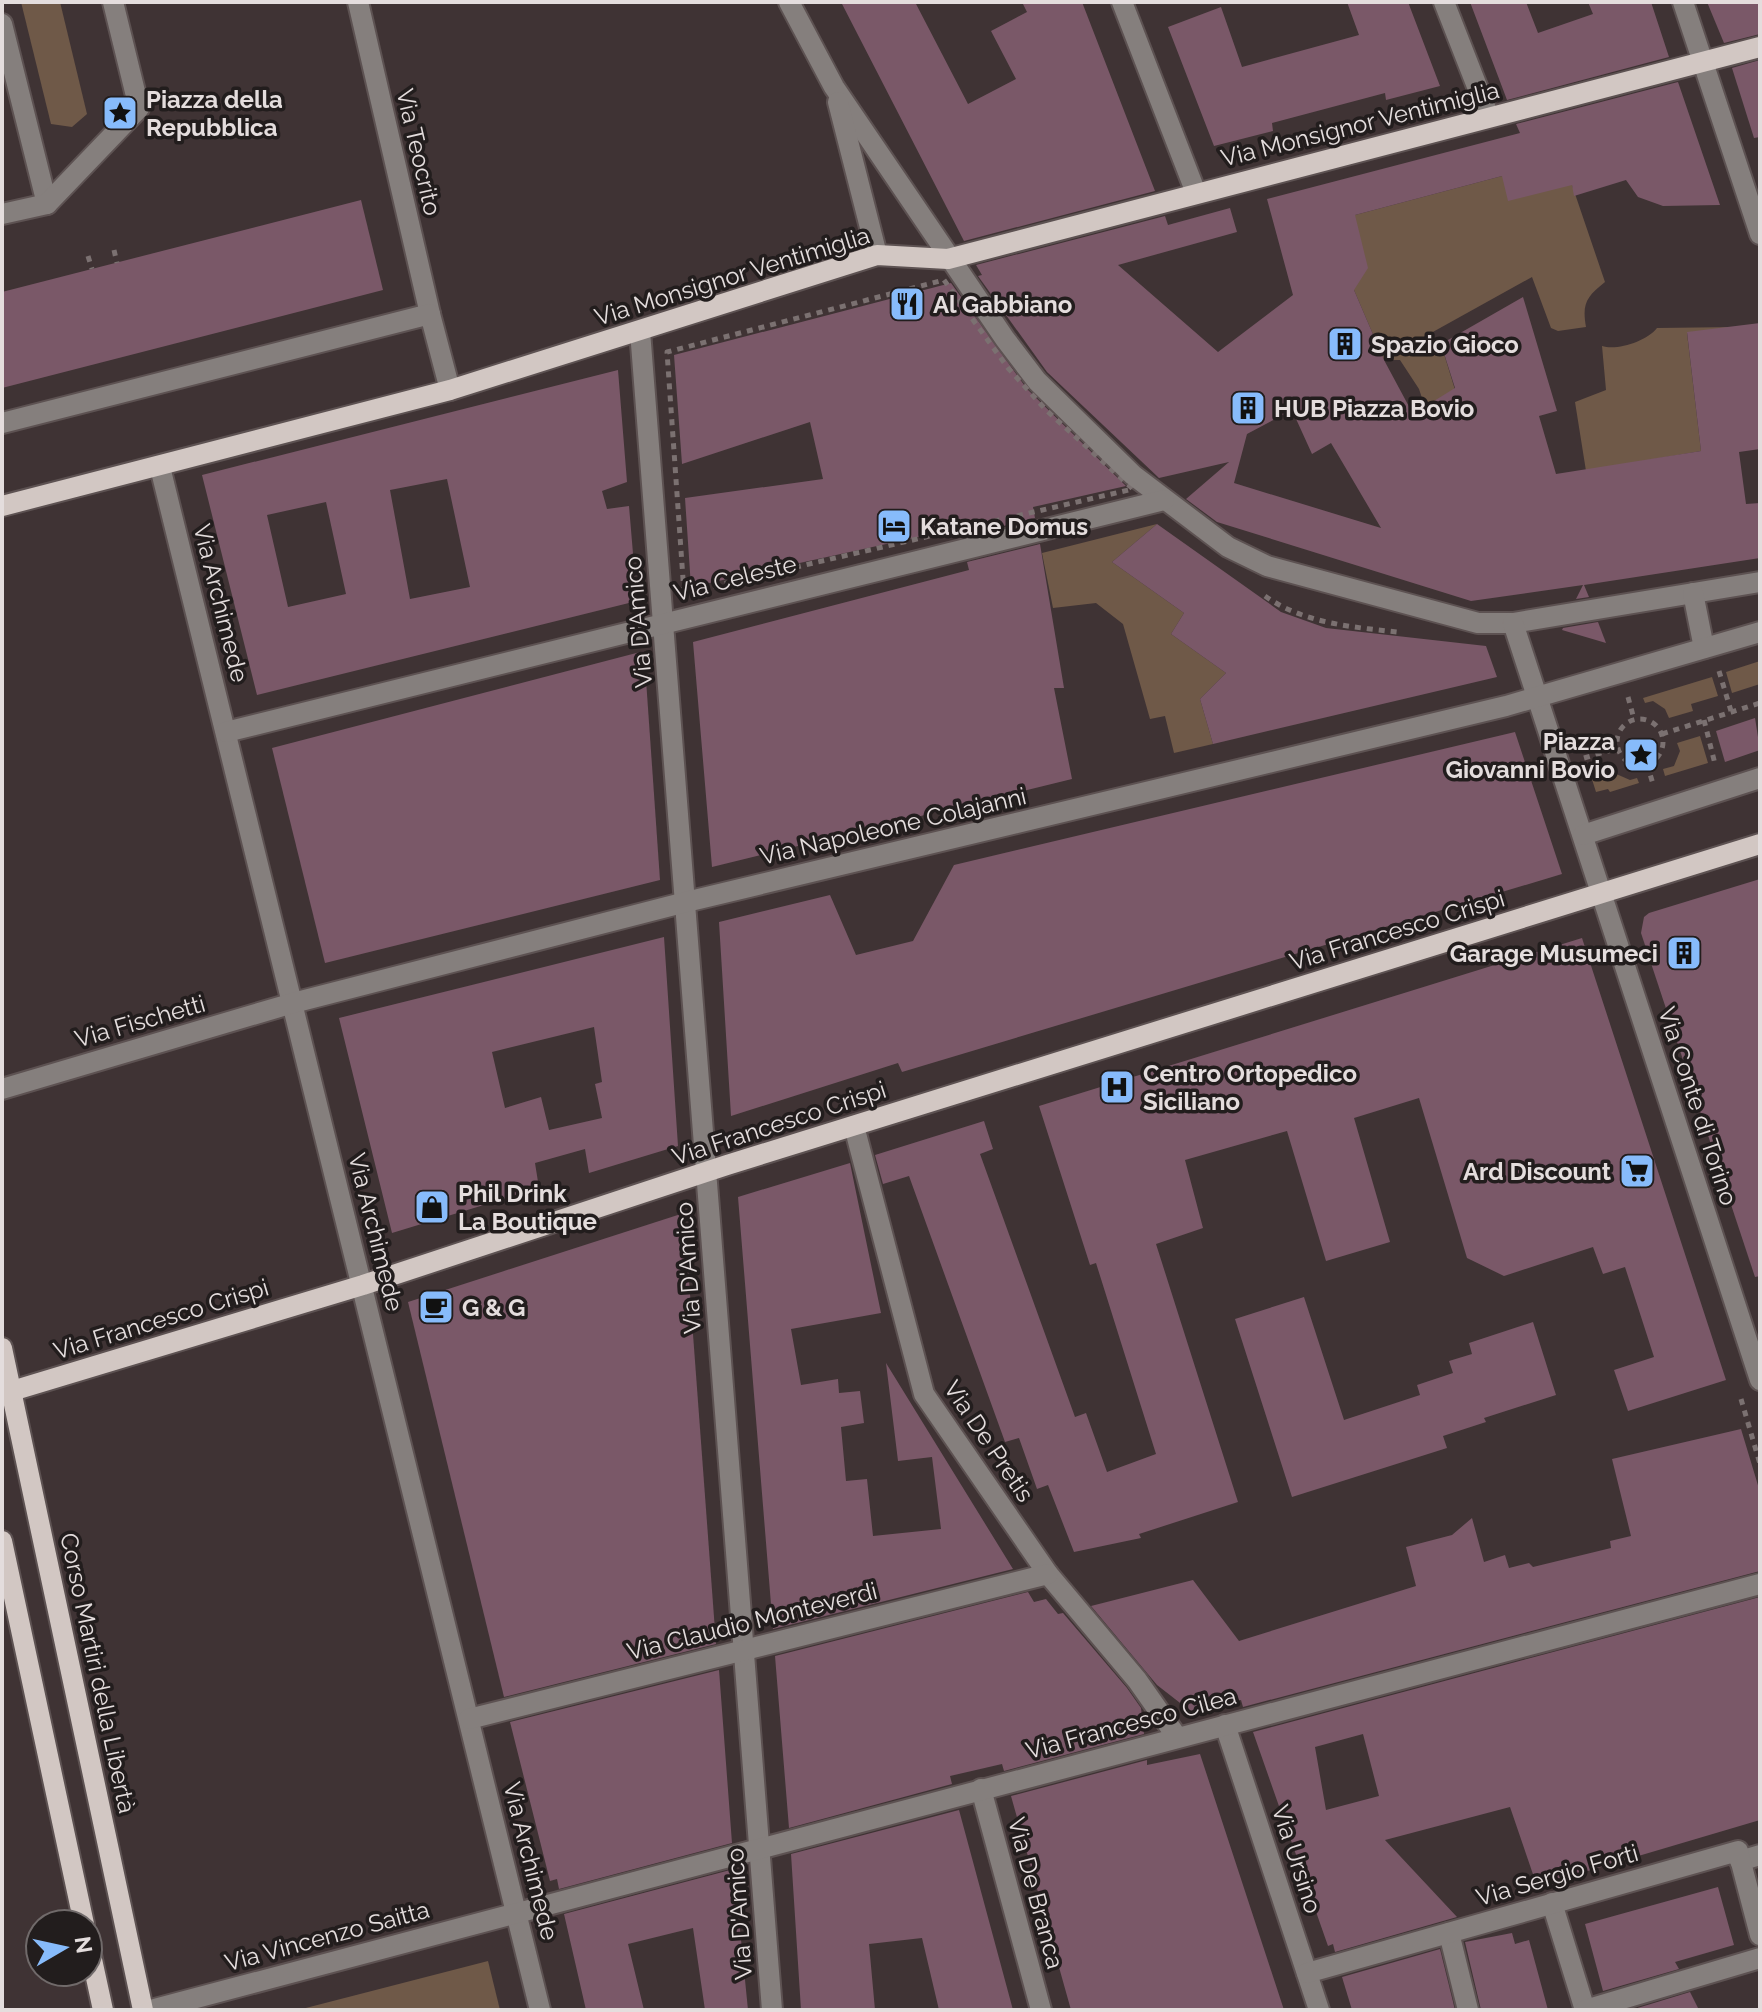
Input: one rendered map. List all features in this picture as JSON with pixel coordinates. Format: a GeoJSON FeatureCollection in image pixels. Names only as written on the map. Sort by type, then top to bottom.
{"type":"FeatureCollection","features":[{"type":"Feature","properties":{"kind":"main road","name":"Via Monsignor Ventimiglia"},"geometry":{"type":"LineString","coordinates":[[2,506],[450,390],[877,255],[948,259],[1760,47]]}},
{"type":"Feature","properties":{"kind":"main road"},"geometry":{"type":"LineString","coordinates":[[1603,894],[1760,844]]}},
{"type":"Feature","properties":{"kind":"main road","name":"Via Francesco Crispi"},"geometry":{"type":"LineString","coordinates":[[7,1392],[363,1285],[707,1172],[1603,894]]}},
{"type":"Feature","properties":{"kind":"main road","name":"Corso Martiri della Libertà"},"geometry":{"type":"LineString","coordinates":[[2,1348],[7,1392],[143,2010]]}},
{"type":"Feature","properties":{"kind":"main road"},"geometry":{"type":"LineString","coordinates":[[2,1541],[81,1908]]}},
{"type":"Feature","properties":{"kind":"main road"},"geometry":{"type":"LineString","coordinates":[[98,1988],[103,2010]]}},
{"type":"Feature","properties":{"kind":"street"},"geometry":{"type":"LineString","coordinates":[[2,214],[47,204],[139,108],[113,2]]}},
{"type":"Feature","properties":{"kind":"street","name":"Via Teocrito"},"geometry":{"type":"LineString","coordinates":[[358,2],[450,390]]}},
{"type":"Feature","properties":{"kind":"street"},"geometry":{"type":"LineString","coordinates":[[789,2],[834,87],[948,259],[1037,381],[1085,430],[1164,500],[1228,547],[1267,566],[1478,623],[1513,623],[1760,582]]}},
{"type":"Feature","properties":{"kind":"street"},"geometry":{"type":"LineString","coordinates":[[1122,2],[1196,193]]}},
{"type":"Feature","properties":{"kind":"street"},"geometry":{"type":"LineString","coordinates":[[1444,2],[1489,117]]}},
{"type":"Feature","properties":{"kind":"street"},"geometry":{"type":"LineString","coordinates":[[1683,2],[1760,234]]}},
{"type":"Feature","properties":{"kind":"street"},"geometry":{"type":"LineString","coordinates":[[2,24],[47,204]]}},
{"type":"Feature","properties":{"kind":"street"},"geometry":{"type":"LineString","coordinates":[[834,87],[877,255]]}},
{"type":"Feature","properties":{"kind":"street"},"geometry":{"type":"LineString","coordinates":[[2,423],[430,314]]}},
{"type":"Feature","properties":{"kind":"street","name":"Via D'Amico"},"geometry":{"type":"LineString","coordinates":[[640,331],[772,2010]]}},
{"type":"Feature","properties":{"kind":"street","name":"Via Archimede"},"geometry":{"type":"LineString","coordinates":[[160,467],[540,2010]]}},
{"type":"Feature","properties":{"kind":"street","name":"Via Celeste"},"geometry":{"type":"LineString","coordinates":[[226,732],[1164,500]]}},
{"type":"Feature","properties":{"kind":"street"},"geometry":{"type":"LineString","coordinates":[[1693,593],[1704,648]]}},
{"type":"Feature","properties":{"kind":"street"},"geometry":{"type":"LineString","coordinates":[[1513,623],[1583,835],[1760,778]]}},
{"type":"Feature","properties":{"kind":"street"},"geometry":{"type":"LineString","coordinates":[[1538,697],[1760,632]]}},
{"type":"Feature","properties":{"kind":"street","name":"Via Napoleone Colajanni"},"geometry":{"type":"LineString","coordinates":[[293,1003],[686,902],[1538,697]]}},
{"type":"Feature","properties":{"kind":"street","name":"Via Conte di Torino"},"geometry":{"type":"LineString","coordinates":[[1583,835],[1760,1380]]}},
{"type":"Feature","properties":{"kind":"street","name":"Via Fischetti"},"geometry":{"type":"LineString","coordinates":[[2,1089],[293,1003]]}},
{"type":"Feature","properties":{"kind":"street","name":"Via De Pretis"},"geometry":{"type":"LineString","coordinates":[[854,1126],[924,1394],[1048,1574],[1137,1680],[1177,1737]]}},
{"type":"Feature","properties":{"kind":"street","name":"Via Claudio Monteverdi"},"geometry":{"type":"LineString","coordinates":[[469,1719],[1048,1574]]}},
{"type":"Feature","properties":{"kind":"street","name":"Via Francesco Cilea"},"geometry":{"type":"LineString","coordinates":[[516,1911],[1760,1584]]}},
{"type":"Feature","properties":{"kind":"street","name":"Via Ursino"},"geometry":{"type":"LineString","coordinates":[[1225,1725],[1319,2010]]}},
{"type":"Feature","properties":{"kind":"street","name":"Via De Branca"},"geometry":{"type":"LineString","coordinates":[[981,1789],[1041,2010]]}},
{"type":"Feature","properties":{"kind":"street","name":"Via Sergio Forti"},"geometry":{"type":"LineString","coordinates":[[1307,1973],[1738,1851],[1750,1858],[1760,1935]]}},
{"type":"Feature","properties":{"kind":"street"},"geometry":{"type":"LineString","coordinates":[[1552,1903],[1585,2010],[1760,1958]]}},
{"type":"Feature","properties":{"kind":"street","name":"Via Vincenzo Saitta"},"geometry":{"type":"LineString","coordinates":[[151,2010],[516,1911]]}},
{"type":"Feature","properties":{"kind":"street"},"geometry":{"type":"LineString","coordinates":[[1449,1933],[1468,2010]]}},
{"type":"Feature","properties":{"kind":"path"},"geometry":{"type":"LineString","coordinates":[[114,250],[117,263]]}},
{"type":"Feature","properties":{"kind":"path"},"geometry":{"type":"LineString","coordinates":[[88,256],[92,269]]}},
{"type":"Feature","properties":{"kind":"path"},"geometry":{"type":"LineString","coordinates":[[944,280],[1008,368],[1046,410],[1133,489],[684,593],[667,352],[944,280]]}},
{"type":"Feature","properties":{"kind":"path"},"geometry":{"type":"LineString","coordinates":[[1257,590],[1282,608],[1307,617],[1409,633]]}},
{"type":"Feature","properties":{"kind":"path"},"geometry":{"type":"LineString","coordinates":[[1717,666],[1731,712]]}},
{"type":"Feature","properties":{"kind":"path"},"geometry":{"type":"LineString","coordinates":[[1615,699],[1643,690]]}},
{"type":"Feature","properties":{"kind":"path"},"geometry":{"type":"LineString","coordinates":[[1662,734],[1759,705]]}},
{"type":"Feature","properties":{"kind":"path"},"geometry":{"type":"LineString","coordinates":[[1634,719],[1648,720],[1662,734],[1662,749],[1647,764],[1626,760],[1618,748],[1622,727],[1634,719]]}},
{"type":"Feature","properties":{"kind":"path"},"geometry":{"type":"LineString","coordinates":[[1702,770],[1714,766],[1716,761],[1704,720]]}},
{"type":"Feature","properties":{"kind":"path"},"geometry":{"type":"LineString","coordinates":[[1577,760],[1618,748]]}},
{"type":"Feature","properties":{"kind":"path"},"geometry":{"type":"LineString","coordinates":[[1647,764],[1653,784]]}},
{"type":"Feature","properties":{"kind":"path"},"geometry":{"type":"LineString","coordinates":[[1640,788],[1665,781]]}},
{"type":"Feature","properties":{"kind":"path"},"geometry":{"type":"LineString","coordinates":[[1737,1386],[1760,1464]]}},
{"type":"Feature","properties":{"kind":"shaded area"},"geometry":{"type":"Polygon","coordinates":[[[21,2],[60,2],[87,114],[72,127],[51,124],[21,2]]]}},
{"type":"Feature","properties":{"kind":"shaded area"},"geometry":{"type":"Polygon","coordinates":[[[1502,176],[1572,185],[1605,282],[1587,302],[1586,327],[1558,331],[1551,328],[1532,277],[1422,338],[1441,344],[1489,501],[1458,506],[1419,389],[1400,360],[1384,360],[1354,290],[1355,215],[1502,176]]]}},
{"type":"Feature","properties":{"kind":"shaded area"},"geometry":{"type":"Polygon","coordinates":[[[1737,327],[1687,333],[1701,451],[1586,471],[1575,402],[1606,390],[1602,346],[1631,344],[1657,328],[1737,327]]]}},
{"type":"Feature","properties":{"kind":"shaded area"},"geometry":{"type":"Polygon","coordinates":[[[1157,524],[1112,562],[1184,613],[1171,634],[1226,673],[1200,699],[1213,744],[1174,753],[1165,716],[1150,719],[1123,624],[1096,603],[1053,608],[1042,553],[1157,524]]]}},
{"type":"Feature","properties":{"kind":"shaded area"},"geometry":{"type":"Polygon","coordinates":[[[1760,661],[1760,684],[1732,693],[1726,672],[1760,661]]]}},
{"type":"Feature","properties":{"kind":"shaded area"},"geometry":{"type":"Polygon","coordinates":[[[1712,677],[1718,696],[1691,704],[1693,711],[1669,718],[1665,709],[1653,701],[1645,703],[1643,698],[1712,677]]]}},
{"type":"Feature","properties":{"kind":"shaded area"},"geometry":{"type":"Polygon","coordinates":[[[1700,736],[1708,763],[1665,776],[1663,769],[1674,766],[1680,751],[1677,743],[1700,736]]]}},
{"type":"Feature","properties":{"kind":"shaded area"},"geometry":{"type":"Polygon","coordinates":[[[1611,763],[1614,773],[1630,780],[1637,778],[1639,783],[1610,792],[1608,789],[1596,792],[1589,770],[1611,763]]]}},
{"type":"Feature","properties":{"kind":"shaded area"},"geometry":{"type":"Polygon","coordinates":[[[488,1961],[500,2010],[298,2010],[488,1961]]]}},
{"type":"Feature","properties":{"kind":"building"},"geometry":{"type":"Polygon","coordinates":[[[841,2],[915,2],[968,104],[1016,79],[991,31],[1027,12],[1022,2],[1082,2],[1155,191],[964,241],[841,2]]]}},
{"type":"Feature","properties":{"kind":"building"},"geometry":{"type":"Polygon","coordinates":[[[1347,2],[1408,2],[1440,86],[1386,100],[1385,93],[1272,123],[1273,131],[1214,146],[1168,27],[1221,7],[1242,67],[1359,35],[1347,2]]]}},
{"type":"Feature","properties":{"kind":"building"},"geometry":{"type":"Polygon","coordinates":[[[1470,2],[1526,2],[1538,33],[1593,14],[1588,2],[1651,2],[1669,57],[1507,100],[1470,2]]]}},
{"type":"Feature","properties":{"kind":"building"},"geometry":{"type":"Polygon","coordinates":[[[1707,2],[1760,2],[1760,34],[1724,43],[1707,2]]]}},
{"type":"Feature","properties":{"kind":"building"},"geometry":{"type":"Polygon","coordinates":[[[1760,60],[1760,137],[1754,138],[1732,68],[1760,60]]]}},
{"type":"Feature","properties":{"kind":"building"},"geometry":{"type":"Polygon","coordinates":[[[1678,82],[1720,205],[1663,206],[1638,197],[1626,180],[1574,196],[1572,185],[1508,201],[1502,176],[1355,215],[1368,268],[1354,290],[1384,360],[1413,414],[1455,388],[1441,344],[1523,297],[1557,411],[1539,416],[1556,474],[1701,451],[1687,332],[1760,323],[1760,449],[1739,452],[1746,504],[1760,503],[1760,558],[1584,585],[1589,597],[1576,599],[1583,585],[1471,601],[1217,522],[1186,499],[1229,462],[1159,478],[1047,372],[978,276],[982,275],[976,265],[1165,216],[1168,225],[1230,208],[1237,232],[1118,265],[1218,352],[1293,295],[1267,199],[1520,133],[1516,124],[1678,82]],[[1292,410],[1247,434],[1234,483],[1381,528],[1331,443],[1312,454],[1292,410]]]}},
{"type":"Feature","properties":{"kind":"building"},"geometry":{"type":"Polygon","coordinates":[[[361,200],[383,290],[2,388],[2,292],[361,200]]]}},
{"type":"Feature","properties":{"kind":"building"},"geometry":{"type":"Polygon","coordinates":[[[951,283],[1027,389],[1126,486],[1033,507],[1035,518],[961,537],[959,528],[691,587],[685,498],[823,479],[810,422],[682,464],[674,355],[951,283]]]}},
{"type":"Feature","properties":{"kind":"building"},"geometry":{"type":"Polygon","coordinates":[[[618,370],[627,482],[602,491],[607,509],[629,506],[637,601],[257,695],[202,475],[618,370]],[[447,479],[390,490],[410,599],[470,587],[447,479]],[[326,502],[267,515],[288,607],[346,594],[326,502]]]}},
{"type":"Feature","properties":{"kind":"building"},"geometry":{"type":"Polygon","coordinates":[[[1157,524],[1281,612],[1326,628],[1486,646],[1497,677],[1213,744],[1200,699],[1226,673],[1171,634],[1184,613],[1112,562],[1157,524]]]}},
{"type":"Feature","properties":{"kind":"building"},"geometry":{"type":"Polygon","coordinates":[[[1040,544],[1064,688],[1054,688],[1072,779],[712,867],[693,642],[969,570],[967,562],[1040,544]]]}},
{"type":"Feature","properties":{"kind":"building"},"geometry":{"type":"Polygon","coordinates":[[[1598,622],[1606,643],[1562,630],[1563,628],[1598,622]]]}},
{"type":"Feature","properties":{"kind":"building"},"geometry":{"type":"Polygon","coordinates":[[[644,651],[660,880],[325,963],[272,748],[644,651]]]}},
{"type":"Feature","properties":{"kind":"building"},"geometry":{"type":"Polygon","coordinates":[[[1755,718],[1760,750],[1725,762],[1716,731],[1755,718]]]}},
{"type":"Feature","properties":{"kind":"building"},"geometry":{"type":"Polygon","coordinates":[[[1515,732],[1562,874],[902,1072],[898,1063],[731,1116],[719,922],[830,895],[856,955],[913,941],[954,865],[1515,732]]]}},
{"type":"Feature","properties":{"kind":"building"},"geometry":{"type":"Polygon","coordinates":[[[1760,879],[1760,1276],[1755,1277],[1641,933],[1644,917],[1649,913],[1760,879]]]}},
{"type":"Feature","properties":{"kind":"building"},"geometry":{"type":"Polygon","coordinates":[[[664,937],[678,1146],[589,1173],[585,1149],[535,1163],[539,1188],[392,1233],[339,1018],[664,937]],[[594,1027],[492,1052],[505,1108],[541,1097],[549,1130],[602,1118],[595,1084],[602,1082],[594,1027]]]}},
{"type":"Feature","properties":{"kind":"building"},"geometry":{"type":"Polygon","coordinates":[[[1582,938],[1726,1380],[1628,1411],[1614,1370],[1654,1357],[1625,1267],[1603,1274],[1593,1247],[1504,1276],[1467,1258],[1419,1098],[1354,1118],[1390,1242],[1326,1261],[1287,1131],[1185,1160],[1203,1228],[1156,1244],[1238,1502],[1139,1534],[1141,1538],[1074,1552],[1048,1485],[1037,1489],[1019,1438],[1005,1442],[909,1176],[883,1184],[875,1155],[984,1121],[993,1149],[980,1154],[1075,1417],[1086,1413],[1107,1472],[1156,1454],[1096,1263],[1090,1265],[1039,1106],[1582,938]]]}},
{"type":"Feature","properties":{"kind":"building"},"geometry":{"type":"Polygon","coordinates":[[[850,1163],[881,1313],[791,1329],[801,1385],[838,1379],[839,1393],[860,1391],[864,1423],[841,1427],[846,1481],[867,1479],[873,1536],[941,1529],[932,1457],[898,1461],[886,1363],[1013,1569],[773,1629],[738,1197],[850,1163]]]}},
{"type":"Feature","properties":{"kind":"building"},"geometry":{"type":"Polygon","coordinates":[[[684,1213],[716,1644],[504,1697],[408,1302],[684,1213]]]}},
{"type":"Feature","properties":{"kind":"building"},"geometry":{"type":"Polygon","coordinates":[[[1304,1297],[1344,1420],[1420,1395],[1417,1385],[1453,1373],[1449,1361],[1472,1354],[1469,1343],[1533,1322],[1556,1395],[1484,1418],[1486,1422],[1443,1436],[1447,1448],[1292,1497],[1235,1319],[1304,1297]]]}},
{"type":"Feature","properties":{"kind":"building"},"geometry":{"type":"Polygon","coordinates":[[[1741,1429],[1760,1492],[1760,1571],[1243,1707],[1241,1700],[1193,1713],[1157,1685],[1091,1606],[1193,1580],[1239,1641],[1416,1586],[1406,1547],[1452,1535],[1472,1518],[1484,1562],[1505,1555],[1509,1568],[1529,1563],[1533,1567],[1611,1548],[1610,1541],[1631,1536],[1612,1459],[1741,1429]]]}},
{"type":"Feature","properties":{"kind":"building"},"geometry":{"type":"Polygon","coordinates":[[[1028,1592],[1034,1602],[1046,1599],[1058,1614],[1063,1613],[1127,1688],[1141,1708],[1144,1734],[1004,1771],[1002,1764],[950,1776],[952,1784],[789,1828],[775,1656],[1028,1592]]]}},
{"type":"Feature","properties":{"kind":"building"},"geometry":{"type":"Polygon","coordinates":[[[1760,1597],[1760,1820],[1537,1886],[1510,1807],[1385,1840],[1457,1917],[1335,1952],[1333,1944],[1328,1946],[1253,1732],[1760,1597]],[[1363,1734],[1315,1747],[1326,1810],[1379,1796],[1363,1734]]]}},
{"type":"Feature","properties":{"kind":"building"},"geometry":{"type":"Polygon","coordinates":[[[719,1670],[732,1843],[559,1889],[557,1879],[550,1881],[510,1722],[719,1670]]]}},
{"type":"Feature","properties":{"kind":"building"},"geometry":{"type":"Polygon","coordinates":[[[1200,1754],[1284,2010],[1071,2010],[1011,1796],[1147,1760],[1147,1765],[1200,1754]]]}},
{"type":"Feature","properties":{"kind":"building"},"geometry":{"type":"Polygon","coordinates":[[[959,1810],[1013,2010],[939,2010],[922,1938],[869,1944],[875,2010],[801,2010],[791,1854],[959,1810]]]}},
{"type":"Feature","properties":{"kind":"building"},"geometry":{"type":"Polygon","coordinates":[[[734,1869],[748,2010],[705,2010],[693,1928],[628,1944],[644,2010],[586,2010],[564,1914],[734,1869]]]}},
{"type":"Feature","properties":{"kind":"building"},"geometry":{"type":"Polygon","coordinates":[[[1718,1887],[1734,1945],[1675,1962],[1679,1969],[1603,1991],[1585,1924],[1718,1887]]]}},
{"type":"Feature","properties":{"kind":"building"},"geometry":{"type":"Polygon","coordinates":[[[1512,1933],[1515,1944],[1529,1940],[1548,2010],[1481,2010],[1465,1942],[1512,1933]]]}},
{"type":"Feature","properties":{"kind":"building"},"geometry":{"type":"Polygon","coordinates":[[[1440,1949],[1455,2010],[1352,2010],[1342,1977],[1440,1949]]]}},
{"type":"Feature","properties":{"kind":"building"},"geometry":{"type":"Polygon","coordinates":[[[1690,1992],[1699,2010],[1631,2010],[1690,1992]]]}},
{"type":"Feature","properties":{"kind":"place","name":"Piazza della Repubblica"},"geometry":{"type":"Point","coordinates":[120,113]}},
{"type":"Feature","properties":{"kind":"place","name":"Al Gabbiano"},"geometry":{"type":"Point","coordinates":[907,304]}},
{"type":"Feature","properties":{"kind":"place","name":"Spazio Gioco"},"geometry":{"type":"Point","coordinates":[1345,344]}},
{"type":"Feature","properties":{"kind":"place","name":"HUB Piazza Bovio"},"geometry":{"type":"Point","coordinates":[1248,408]}},
{"type":"Feature","properties":{"kind":"place","name":"Katane Domus"},"geometry":{"type":"Point","coordinates":[894,526]}},
{"type":"Feature","properties":{"kind":"place","name":"Piazza Giovanni Bovio"},"geometry":{"type":"Point","coordinates":[1641,755]}},
{"type":"Feature","properties":{"kind":"place","name":"Garage Musumeci"},"geometry":{"type":"Point","coordinates":[1684,953]}},
{"type":"Feature","properties":{"kind":"place","name":"Centro Ortopedico Siciliano"},"geometry":{"type":"Point","coordinates":[1117,1087]}},
{"type":"Feature","properties":{"kind":"place","name":"Ard Discount"},"geometry":{"type":"Point","coordinates":[1637,1171]}},
{"type":"Feature","properties":{"kind":"place","name":"Phil Drink La Boutique"},"geometry":{"type":"Point","coordinates":[432,1207]}},
{"type":"Feature","properties":{"kind":"place","name":"G & G"},"geometry":{"type":"Point","coordinates":[436,1307]}}]}
